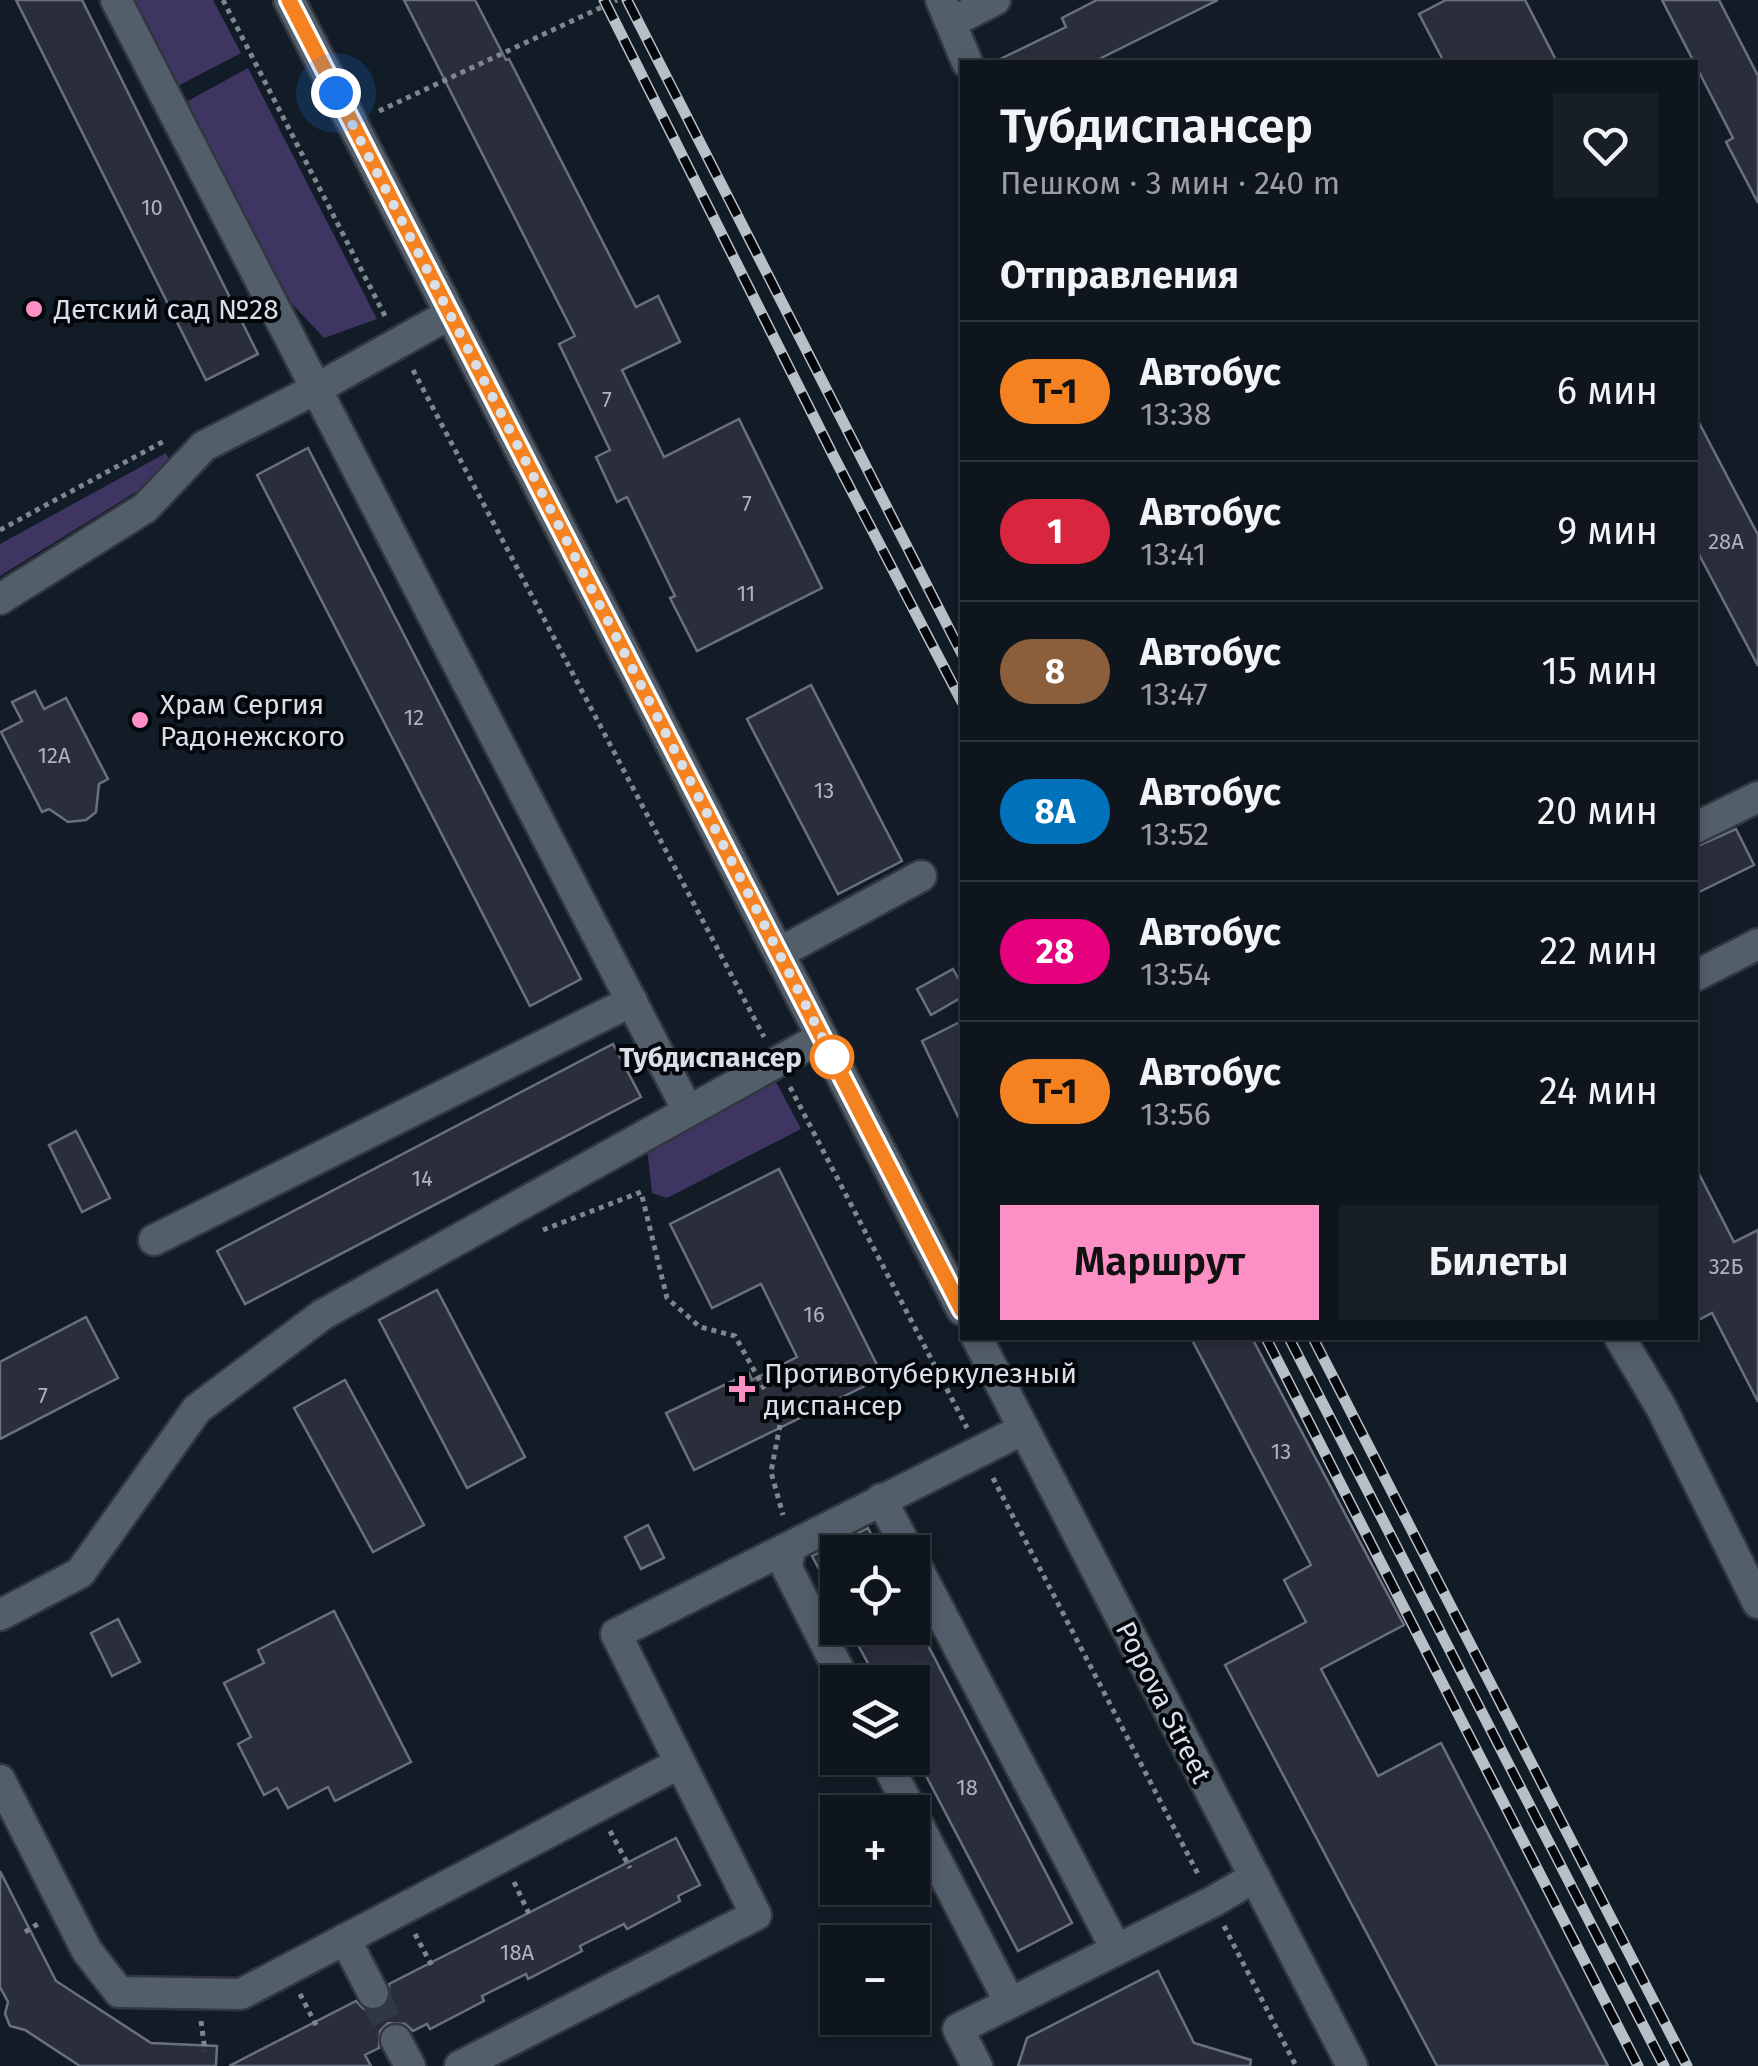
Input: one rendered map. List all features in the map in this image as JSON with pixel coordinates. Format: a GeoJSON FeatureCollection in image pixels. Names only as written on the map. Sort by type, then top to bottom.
{"type":"FeatureCollection","features":[{"type":"Feature","properties":{"kind":"street"},"geometry":{"type":"LineString","coordinates":[[116,0],[688,1110]]}},
{"type":"Feature","properties":{"kind":"street"},"geometry":{"type":"LineString","coordinates":[[289,0],[960,1306]]}},
{"type":"Feature","properties":{"kind":"street"},"geometry":{"type":"LineString","coordinates":[[967,60],[946,11],[995,0]]}},
{"type":"Feature","properties":{"kind":"street"},"geometry":{"type":"LineString","coordinates":[[0,599],[145,508],[204,446],[450,314]]}},
{"type":"Feature","properties":{"kind":"street"},"geometry":{"type":"LineString","coordinates":[[1698,827],[1758,797]]}},
{"type":"Feature","properties":{"kind":"street"},"geometry":{"type":"LineString","coordinates":[[778,954],[921,876]]}},
{"type":"Feature","properties":{"kind":"street"},"geometry":{"type":"LineString","coordinates":[[1698,974],[1758,944]]}},
{"type":"Feature","properties":{"kind":"street"},"geometry":{"type":"LineString","coordinates":[[154,1240],[632,1001]]}},
{"type":"Feature","properties":{"kind":"street"},"geometry":{"type":"LineString","coordinates":[[0,1615],[80,1572],[197,1409],[322,1316],[822,1037]]}},
{"type":"Feature","properties":{"kind":"street","name":"Popova Street"},"geometry":{"type":"LineString","coordinates":[[977,1340],[1352,2066]]}},
{"type":"Feature","properties":{"kind":"street"},"geometry":{"type":"LineString","coordinates":[[1621,1340],[1661,1407],[1758,1603]]}},
{"type":"Feature","properties":{"kind":"street"},"geometry":{"type":"LineString","coordinates":[[460,2066],[756,1915],[616,1634],[1024,1429]]}},
{"type":"Feature","properties":{"kind":"street"},"geometry":{"type":"LineString","coordinates":[[881,1499],[900,1535]]}},
{"type":"Feature","properties":{"kind":"street"},"geometry":{"type":"LineString","coordinates":[[790,1549],[786,1568],[836,1665]]}},
{"type":"Feature","properties":{"kind":"street"},"geometry":{"type":"LineString","coordinates":[[930,1592],[1116,1949]]}},
{"type":"Feature","properties":{"kind":"street"},"geometry":{"type":"LineString","coordinates":[[0,1780],[87,1952],[119,1992],[240,1994],[680,1763]]}},
{"type":"Feature","properties":{"kind":"street"},"geometry":{"type":"LineString","coordinates":[[930,1848],[1010,2003]]}},
{"type":"Feature","properties":{"kind":"street"},"geometry":{"type":"LineString","coordinates":[[977,2066],[958,2029],[1255,1877]]}},
{"type":"Feature","properties":{"kind":"street"},"geometry":{"type":"LineString","coordinates":[[345,1939],[372,1992]]}},
{"type":"Feature","properties":{"kind":"path"},"geometry":{"type":"LineString","coordinates":[[224,0],[1296,2066]]}},
{"type":"Feature","properties":{"kind":"path"},"geometry":{"type":"LineString","coordinates":[[352,124],[616,0]]}},
{"type":"Feature","properties":{"kind":"path"},"geometry":{"type":"LineString","coordinates":[[0,530],[168,438]]}},
{"type":"Feature","properties":{"kind":"path"},"geometry":{"type":"LineString","coordinates":[[535,1233],[641,1192],[666,1298],[700,1328],[735,1336],[765,1390]]}},
{"type":"Feature","properties":{"kind":"path"},"geometry":{"type":"LineString","coordinates":[[780,1425],[772,1472],[790,1549]]}},
{"type":"Feature","properties":{"kind":"path"},"geometry":{"type":"LineString","coordinates":[[597,1806],[630,1868]]}},
{"type":"Feature","properties":{"kind":"path"},"geometry":{"type":"LineString","coordinates":[[502,1856],[531,1918]]}},
{"type":"Feature","properties":{"kind":"shaded area"},"geometry":{"type":"Polygon","coordinates":[[[131,0],[213,0],[241,53],[176,87],[131,0]]]}},
{"type":"Feature","properties":{"kind":"shaded area"},"geometry":{"type":"Polygon","coordinates":[[[248,68],[377,319],[324,338],[281,292],[186,102],[248,68]]]}},
{"type":"Feature","properties":{"kind":"shaded area"},"geometry":{"type":"Polygon","coordinates":[[[166,453],[172,465],[165,474],[0,576],[0,544],[166,453]]]}},
{"type":"Feature","properties":{"kind":"shaded area"},"geometry":{"type":"Polygon","coordinates":[[[775,1080],[801,1129],[667,1198],[652,1193],[647,1148],[775,1080]]]}},
{"type":"Feature","properties":{"kind":"building"},"geometry":{"type":"Polygon","coordinates":[[[16,0],[82,0],[258,354],[206,380],[16,0]]]}},
{"type":"Feature","properties":{"kind":"building"},"geometry":{"type":"Polygon","coordinates":[[[404,0],[475,0],[636,307],[658,296],[680,342],[622,370],[664,457],[739,419],[822,588],[697,651],[627,497],[617,502],[596,457],[610,450],[559,344],[575,336],[404,0]]]}},
{"type":"Feature","properties":{"kind":"building"},"geometry":{"type":"Polygon","coordinates":[[[1097,0],[1218,0],[1097,60],[998,60],[1066,27],[1062,18],[1097,0]]]}},
{"type":"Feature","properties":{"kind":"building"},"geometry":{"type":"Polygon","coordinates":[[[1446,0],[1525,0],[1556,60],[1443,60],[1419,14],[1446,0]]]}},
{"type":"Feature","properties":{"kind":"building"},"geometry":{"type":"Polygon","coordinates":[[[1662,0],[1719,0],[1758,76],[1758,203],[1726,142],[1733,138],[1698,70],[1698,60],[1693,60],[1662,0]]]}},
{"type":"Feature","properties":{"kind":"building"},"geometry":{"type":"Polygon","coordinates":[[[1698,421],[1758,535],[1758,666],[1698,553],[1698,421]]]}},
{"type":"Feature","properties":{"kind":"building"},"geometry":{"type":"Polygon","coordinates":[[[308,448],[581,979],[530,1006],[257,475],[308,448]]]}},
{"type":"Feature","properties":{"kind":"building"},"geometry":{"type":"Polygon","coordinates":[[[811,685],[902,861],[838,894],[747,719],[811,685]]]}},
{"type":"Feature","properties":{"kind":"building","name":"Храм Сергия Радонежского"},"geometry":{"type":"Polygon","coordinates":[[[35,691],[44,709],[66,698],[108,779],[99,784],[96,812],[86,820],[68,822],[49,809],[42,812],[1,732],[22,721],[12,702],[35,691]]]}},
{"type":"Feature","properties":{"kind":"building"},"geometry":{"type":"Polygon","coordinates":[[[1736,829],[1754,865],[1698,893],[1698,846],[1736,829]]]}},
{"type":"Feature","properties":{"kind":"building"},"geometry":{"type":"Polygon","coordinates":[[[953,969],[960,981],[960,998],[931,1015],[917,989],[953,969]]]}},
{"type":"Feature","properties":{"kind":"building"},"geometry":{"type":"Polygon","coordinates":[[[960,1022],[960,1121],[922,1041],[960,1022]]]}},
{"type":"Feature","properties":{"kind":"building"},"geometry":{"type":"Polygon","coordinates":[[[613,1044],[641,1097],[245,1304],[217,1251],[613,1044]]]}},
{"type":"Feature","properties":{"kind":"building"},"geometry":{"type":"Polygon","coordinates":[[[76,1131],[110,1198],[82,1212],[49,1145],[76,1131]]]}},
{"type":"Feature","properties":{"kind":"building"},"geometry":{"type":"Polygon","coordinates":[[[779,1169],[883,1377],[694,1470],[666,1413],[749,1373],[752,1380],[797,1357],[761,1284],[712,1308],[670,1224],[779,1169]]]}},
{"type":"Feature","properties":{"kind":"building"},"geometry":{"type":"Polygon","coordinates":[[[1698,1172],[1734,1242],[1758,1230],[1758,1402],[1712,1313],[1698,1320],[1698,1172]]]}},
{"type":"Feature","properties":{"kind":"building"},"geometry":{"type":"Polygon","coordinates":[[[437,1290],[525,1457],[467,1488],[379,1320],[437,1290]]]}},
{"type":"Feature","properties":{"kind":"building"},"geometry":{"type":"Polygon","coordinates":[[[86,1317],[118,1378],[0,1439],[0,1362],[86,1317]]]}},
{"type":"Feature","properties":{"kind":"building"},"geometry":{"type":"Polygon","coordinates":[[[1192,1340],[1253,1340],[1404,1625],[1321,1669],[1378,1776],[1441,1743],[1608,2066],[1437,2066],[1225,1665],[1306,1622],[1284,1580],[1311,1565],[1192,1340]]]}},
{"type":"Feature","properties":{"kind":"building"},"geometry":{"type":"Polygon","coordinates":[[[345,1380],[424,1525],[373,1552],[294,1408],[345,1380]]]}},
{"type":"Feature","properties":{"kind":"building"},"geometry":{"type":"Polygon","coordinates":[[[648,1525],[664,1558],[641,1569],[625,1537],[648,1525]]]}},
{"type":"Feature","properties":{"kind":"building"},"geometry":{"type":"Polygon","coordinates":[[[820,1552],[820,1571],[812,1556],[820,1552]]]}},
{"type":"Feature","properties":{"kind":"building"},"geometry":{"type":"Polygon","coordinates":[[[334,1611],[411,1762],[335,1801],[328,1787],[288,1808],[277,1788],[264,1795],[238,1744],[251,1737],[224,1683],[264,1663],[258,1650],[334,1611]]]}},
{"type":"Feature","properties":{"kind":"building"},"geometry":{"type":"Polygon","coordinates":[[[118,1619],[140,1662],[112,1676],[91,1633],[118,1619]]]}},
{"type":"Feature","properties":{"kind":"building"},"geometry":{"type":"Polygon","coordinates":[[[858,1645],[928,1645],[1072,1923],[1018,1951],[926,1775],[930,1775],[930,1665],[869,1665],[858,1645]]]}},
{"type":"Feature","properties":{"kind":"building"},"geometry":{"type":"Polygon","coordinates":[[[676,1838],[700,1885],[678,1896],[680,1901],[627,1929],[624,1924],[580,1946],[582,1951],[528,1979],[526,1974],[482,1996],[484,2001],[430,2029],[427,2024],[413,2031],[405,2024],[388,2023],[380,2031],[379,2048],[365,2055],[371,2066],[229,2066],[356,2001],[364,2009],[381,2010],[389,2002],[389,1984],[676,1838]]]}},
{"type":"Feature","properties":{"kind":"building"},"geometry":{"type":"Polygon","coordinates":[[[0,1871],[56,1981],[151,2043],[217,2046],[216,2066],[80,2066],[25,2030],[10,2026],[5,2014],[8,2002],[0,1987],[0,1871]]]}},
{"type":"Feature","properties":{"kind":"building"},"geometry":{"type":"Polygon","coordinates":[[[1158,1971],[1194,2043],[1251,2060],[1250,2066],[1018,2066],[1027,2038],[1158,1971]]]}},
{"type":"Feature","properties":{"kind":"tunnel"},"geometry":{"type":"LineString","coordinates":[[373,1993],[396,2040]]}},
{"type":"Feature","properties":{"kind":"railway"},"geometry":{"type":"LineString","coordinates":[[604,0],[960,698]]}},
{"type":"Feature","properties":{"kind":"railway"},"geometry":{"type":"LineString","coordinates":[[627,0],[960,650]]}},
{"type":"Feature","properties":{"kind":"railway"},"geometry":{"type":"LineString","coordinates":[[1267,1340],[1638,2066]]}},
{"type":"Feature","properties":{"kind":"railway"},"geometry":{"type":"LineString","coordinates":[[1290,1340],[1664,2066]]}},
{"type":"Feature","properties":{"kind":"railway"},"geometry":{"type":"LineString","coordinates":[[1314,1340],[1687,2066]]}},
{"type":"Feature","properties":{"kind":"bus line","name":"Т-1"},"geometry":{"type":"LineString","coordinates":[[289,0],[960,1306]]}},
{"type":"Feature","properties":{"kind":"place","name":"Детский сад №28"},"geometry":{"type":"Point","coordinates":[34,309]}},
{"type":"Feature","properties":{"kind":"place","name":"Храм Сергия Радонежского"},"geometry":{"type":"Point","coordinates":[140,720]}},
{"type":"Feature","properties":{"kind":"place","name":"Тубдиспансер"},"geometry":{"type":"Point","coordinates":[832,1057]}},
{"type":"Feature","properties":{"kind":"place","name":"Противотуберкулезный диспансер"},"geometry":{"type":"Point","coordinates":[742,1389]}},
{"type":"Feature","properties":{"kind":"route"},"geometry":{"type":"LineString","coordinates":[[336,93],[834,1060],[832,1057]]}}]}
